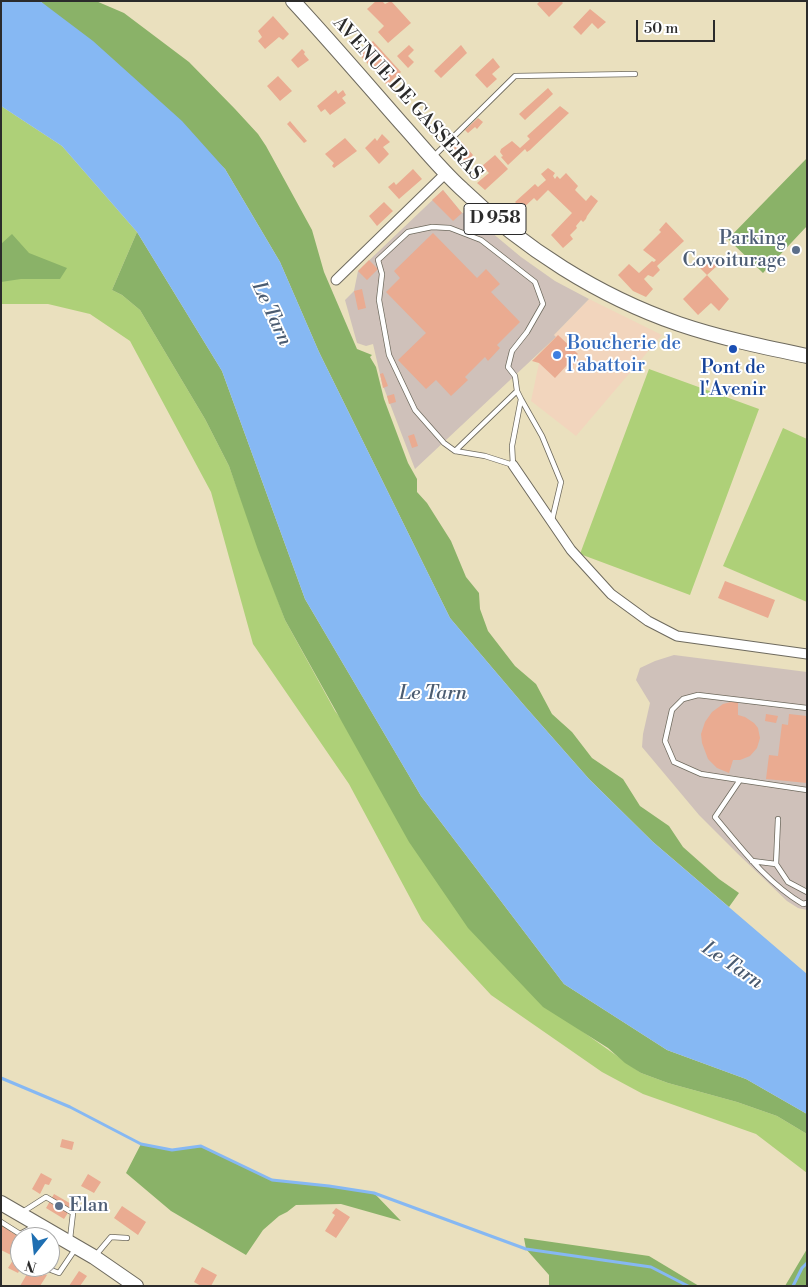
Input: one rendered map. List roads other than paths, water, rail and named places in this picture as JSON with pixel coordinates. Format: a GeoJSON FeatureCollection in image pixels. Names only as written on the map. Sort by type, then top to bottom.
{"type":"FeatureCollection","features":[{"type":"Feature","properties":{"kind":"main road","name":"AVENUE DE GASSERAS"},"geometry":{"type":"LineString","coordinates":[[293,1],[432,158],[462,189],[507,229],[560,267],[615,297],[678,323],[749,343],[807,356]]}},
{"type":"Feature","properties":{"kind":"main road","name":"AVENUE DE GASSERAS"},"geometry":{"type":"LineString","coordinates":[[793,353],[807,350]]}},
{"type":"Feature","properties":{"kind":"main road"},"geometry":{"type":"LineString","coordinates":[[1,1203],[73,1245],[136,1286]]}},
{"type":"Feature","properties":{"kind":"street"},"geometry":{"type":"LineString","coordinates":[[336,280],[446,173]]}},
{"type":"Feature","properties":{"kind":"street"},"geometry":{"type":"LineString","coordinates":[[513,465],[571,550],[611,594],[648,621],[677,636],[807,654]]}},
{"type":"Feature","properties":{"kind":"lane"},"geometry":{"type":"LineString","coordinates":[[432,158],[515,76],[635,74]]}},
{"type":"Feature","properties":{"kind":"lane"},"geometry":{"type":"LineString","coordinates":[[521,399],[512,446],[513,465],[485,456],[454,451],[444,443],[416,410],[389,355],[379,300],[382,274],[378,260],[408,232],[432,227],[450,228],[481,240],[535,282],[543,304],[527,332],[512,351],[508,367],[515,376],[517,391],[542,436],[561,482],[551,521]]}},
{"type":"Feature","properties":{"kind":"lane"},"geometry":{"type":"LineString","coordinates":[[454,451],[517,391]]}},
{"type":"Feature","properties":{"kind":"lane"},"geometry":{"type":"LineString","coordinates":[[807,708],[698,695],[683,699],[672,710],[666,741],[674,762],[701,774],[807,790]]}},
{"type":"Feature","properties":{"kind":"lane"},"geometry":{"type":"LineString","coordinates":[[740,780],[715,817],[752,861],[789,896],[803,904],[807,903]]}},
{"type":"Feature","properties":{"kind":"lane"},"geometry":{"type":"LineString","coordinates":[[778,819],[776,864],[788,882],[807,892]]}},
{"type":"Feature","properties":{"kind":"lane"},"geometry":{"type":"LineString","coordinates":[[752,861],[776,864]]}},
{"type":"Feature","properties":{"kind":"lane"},"geometry":{"type":"LineString","coordinates":[[19,1214],[46,1197],[73,1213],[73,1245],[60,1271]]}},
{"type":"Feature","properties":{"kind":"lane"},"geometry":{"type":"LineString","coordinates":[[1,1222],[20,1234],[38,1224]]}},
{"type":"Feature","properties":{"kind":"lane"},"geometry":{"type":"LineString","coordinates":[[94,1258],[111,1237],[127,1238]]}},
{"type":"Feature","properties":{"kind":"water","name":"Le Tarn"},"geometry":{"type":"Polygon","coordinates":[[[1,1],[40,1],[93,41],[182,121],[225,169],[280,262],[319,352],[450,618],[589,779],[653,842],[807,974],[807,1114],[746,1079],[667,1050],[564,984],[421,796],[305,599],[222,371],[137,232],[62,146],[1,106],[1,1]]]}},
{"type":"Feature","properties":{"kind":"waterway"},"geometry":{"type":"LineString","coordinates":[[1,1078],[70,1107],[141,1144],[172,1150],[201,1146],[272,1180],[374,1193],[526,1249],[651,1267],[688,1286]]}},
{"type":"Feature","properties":{"kind":"waterway"},"geometry":{"type":"LineString","coordinates":[[793,1286],[802,1268],[807,1263]]}},
{"type":"Feature","properties":{"kind":"place","name":"Parking Covoiturage"},"geometry":{"type":"Point","coordinates":[796,250]}},
{"type":"Feature","properties":{"kind":"place","name":"Pont de l'Avenir"},"geometry":{"type":"Point","coordinates":[733,349]}},
{"type":"Feature","properties":{"kind":"place","name":"Boucherie de l'abattoir"},"geometry":{"type":"Point","coordinates":[557,355]}},
{"type":"Feature","properties":{"kind":"place","name":"Elan"},"geometry":{"type":"Point","coordinates":[59,1206]}}]}
